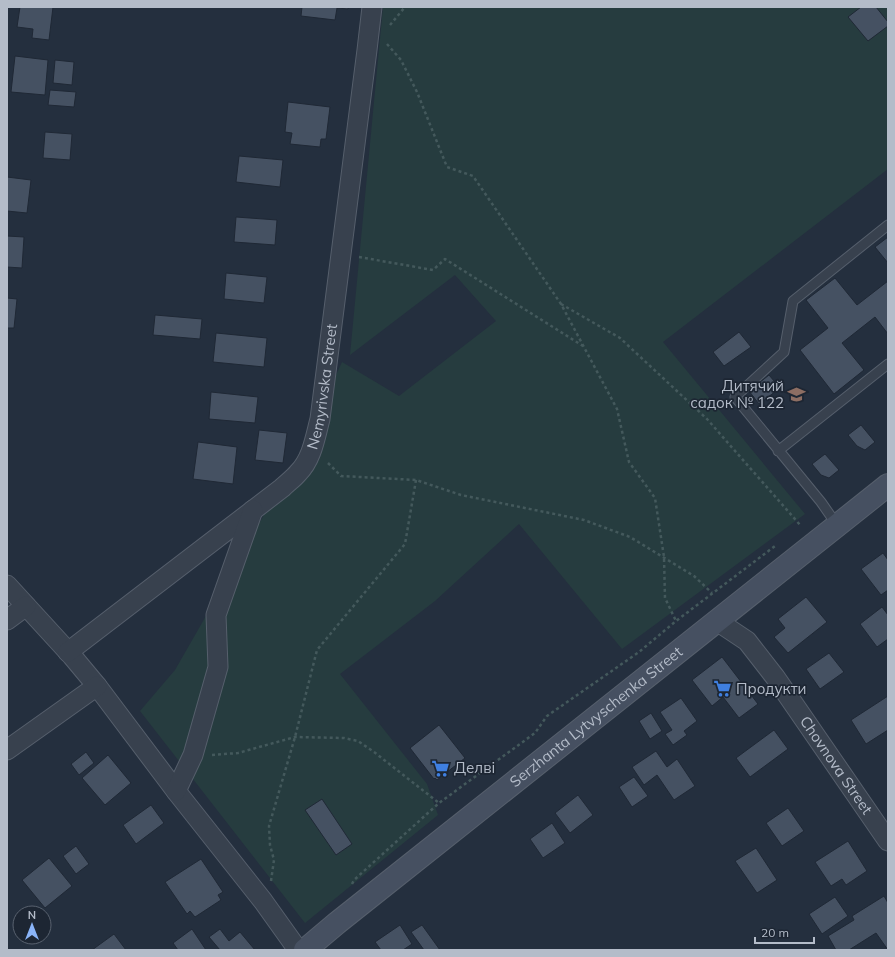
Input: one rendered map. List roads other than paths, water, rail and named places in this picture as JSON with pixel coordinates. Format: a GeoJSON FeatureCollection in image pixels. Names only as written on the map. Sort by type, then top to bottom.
{"type":"FeatureCollection","features":[{"type":"Feature","properties":{"kind":"main road","name":"Serzhanta Lytvyschenka Street"},"geometry":{"type":"LineString","coordinates":[[305,950],[343,918],[717,621],[831,516],[888,486]]}},
{"type":"Feature","properties":{"kind":"street","name":"Nemyrivska Street"},"geometry":{"type":"LineString","coordinates":[[68,652],[253,510],[298,474],[307,462],[313,449],[320,419],[372,7]]}},
{"type":"Feature","properties":{"kind":"street"},"geometry":{"type":"LineString","coordinates":[[176,791],[193,755],[218,667],[216,615],[253,510]]}},
{"type":"Feature","properties":{"kind":"street"},"geometry":{"type":"LineString","coordinates":[[7,585],[97,686],[176,791],[263,902],[298,950]]}},
{"type":"Feature","properties":{"kind":"street"},"geometry":{"type":"LineString","coordinates":[[7,620],[26,606]]}},
{"type":"Feature","properties":{"kind":"street","name":"Chovnova Street"},"geometry":{"type":"LineString","coordinates":[[717,621],[747,641],[770,671],[888,841]]}},
{"type":"Feature","properties":{"kind":"street"},"geometry":{"type":"LineString","coordinates":[[7,750],[97,686]]}},
{"type":"Feature","properties":{"kind":"lane"},"geometry":{"type":"LineString","coordinates":[[831,516],[735,397],[784,352],[793,301],[888,225]]}},
{"type":"Feature","properties":{"kind":"lane"},"geometry":{"type":"LineString","coordinates":[[778,451],[888,364]]}},
{"type":"Feature","properties":{"kind":"place","name":"Дитячий садок № 122"},"geometry":{"type":"Point","coordinates":[797,395]}},
{"type":"Feature","properties":{"kind":"place","name":"Продукти"},"geometry":{"type":"Point","coordinates":[723,689]}},
{"type":"Feature","properties":{"kind":"place","name":"Делві"},"geometry":{"type":"Point","coordinates":[441,768]}}]}
